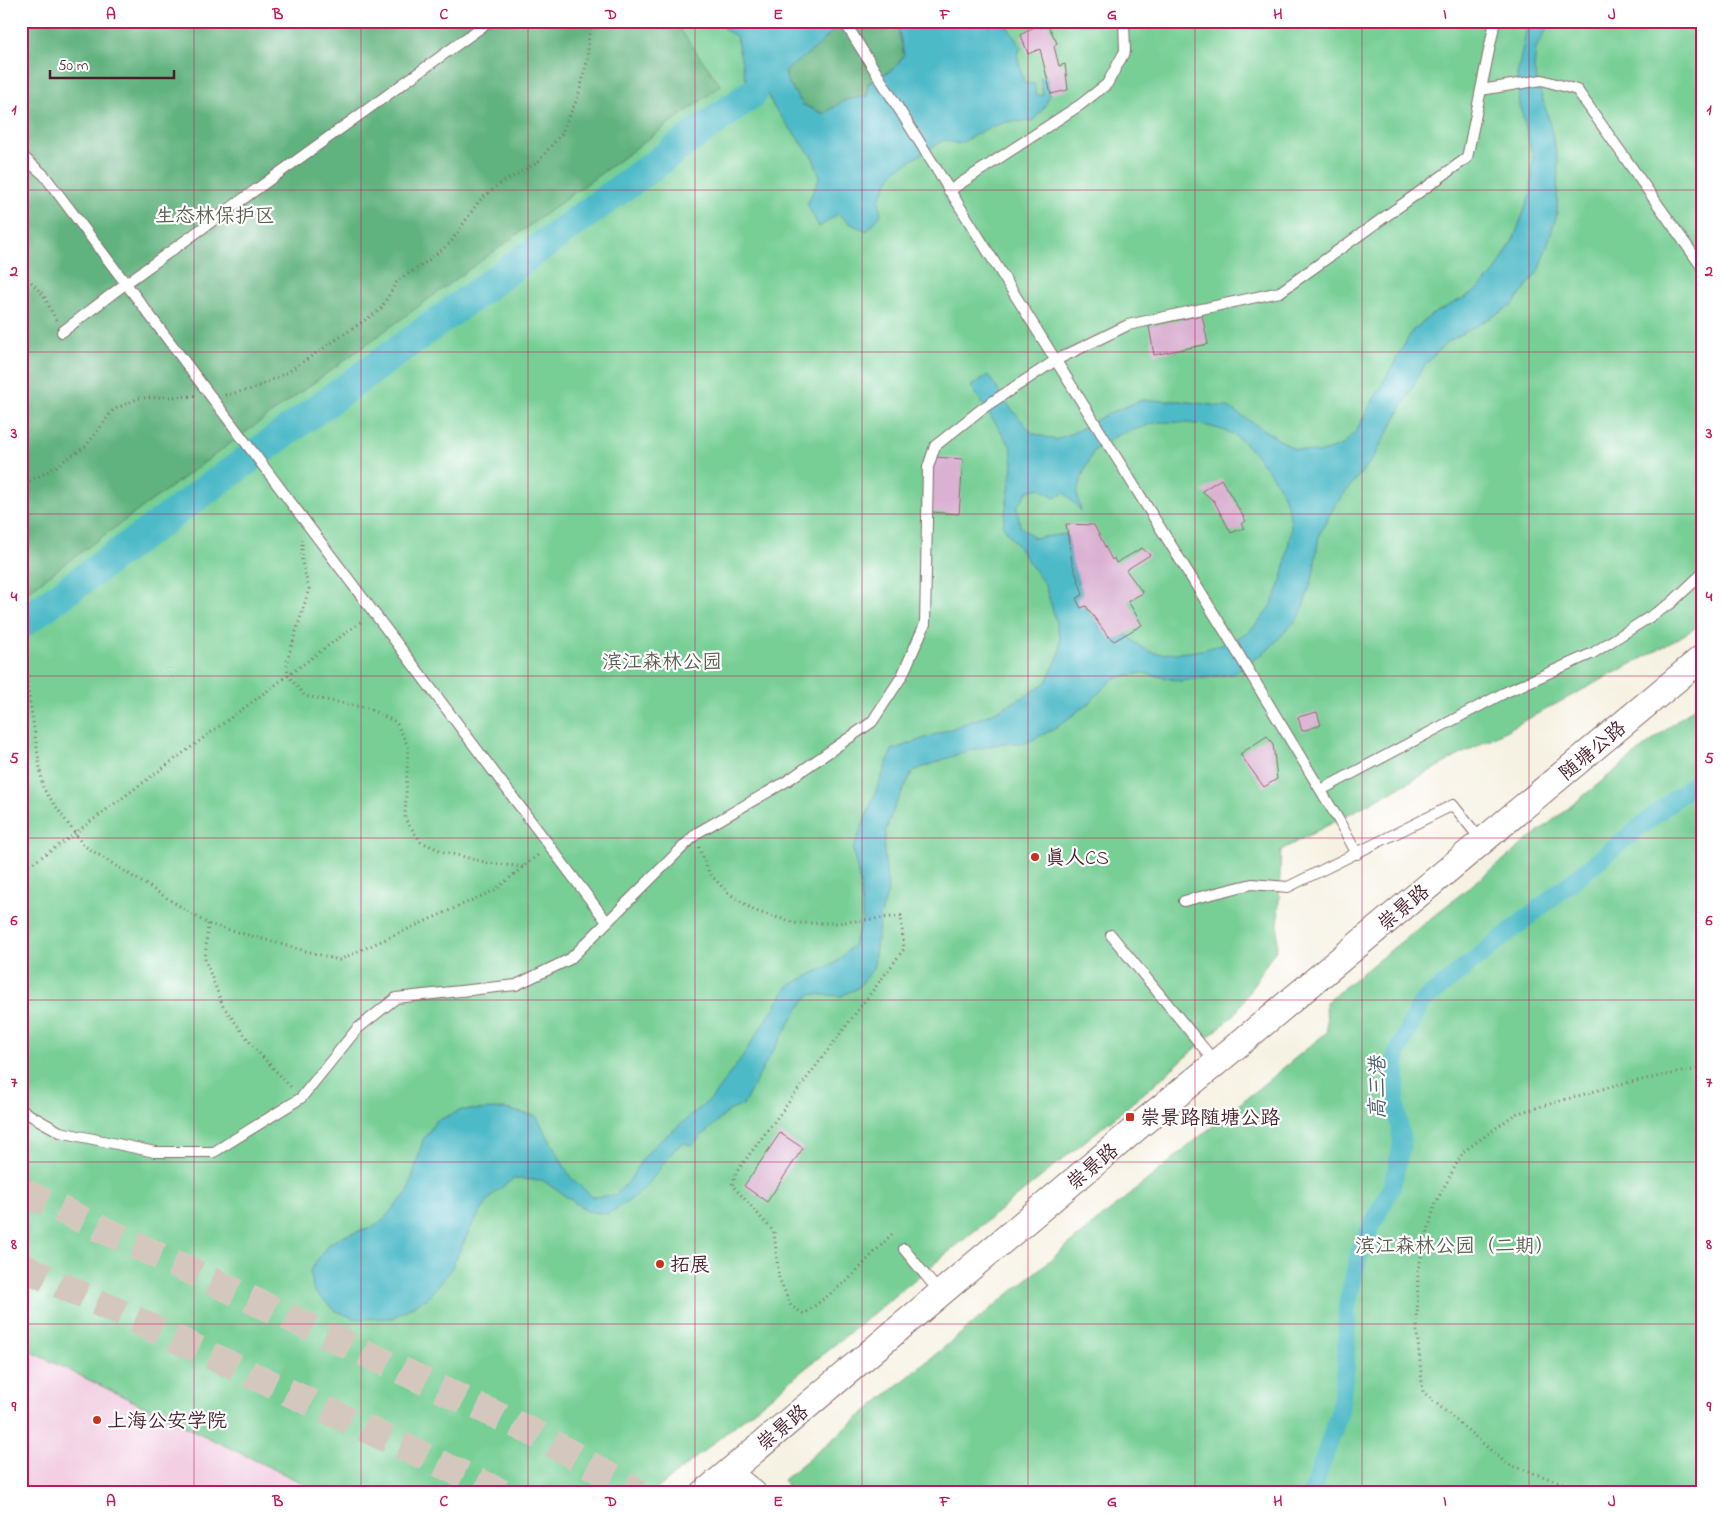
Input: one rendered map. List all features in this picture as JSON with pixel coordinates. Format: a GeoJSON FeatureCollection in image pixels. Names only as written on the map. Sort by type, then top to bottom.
{"type":"FeatureCollection","features":[{"type":"Feature","properties":{"kind":"street","name":"随塘公路"},"geometry":{"type":"LineString","coordinates":[[1481,841],[1702,658]]}},
{"type":"Feature","properties":{"kind":"street","name":"崇景路"},"geometry":{"type":"LineString","coordinates":[[704,1493],[1141,1124],[1216,1064],[1481,841]]}},
{"type":"Feature","properties":{"kind":"street"},"geometry":{"type":"LineString","coordinates":[[728,1473],[753,1493]]}},
{"type":"Feature","properties":{"kind":"lane"},"geometry":{"type":"LineString","coordinates":[[62,332],[125,284],[490,21]]}},
{"type":"Feature","properties":{"kind":"lane"},"geometry":{"type":"LineString","coordinates":[[844,21],[1224,630],[1321,790],[1357,854]]}},
{"type":"Feature","properties":{"kind":"lane"},"geometry":{"type":"LineString","coordinates":[[949,191],[1080,105],[1107,84],[1125,51],[1124,21]]}},
{"type":"Feature","properties":{"kind":"lane"},"geometry":{"type":"LineString","coordinates":[[21,1110],[60,1132],[155,1152],[214,1152],[302,1098],[357,1029],[396,998],[516,985],[570,959],[694,835],[787,781],[872,722],[902,676],[925,624],[928,467],[935,446],[983,408],[1056,360],[1128,325],[1280,292],[1467,158],[1495,21]]}},
{"type":"Feature","properties":{"kind":"lane"},"geometry":{"type":"LineString","coordinates":[[1481,90],[1542,80],[1577,90],[1702,267]]}},
{"type":"Feature","properties":{"kind":"lane"},"geometry":{"type":"LineString","coordinates":[[21,155],[44,175],[608,922]]}},
{"type":"Feature","properties":{"kind":"lane"},"geometry":{"type":"LineString","coordinates":[[1321,790],[1504,693],[1593,653],[1670,604],[1702,574]]}},
{"type":"Feature","properties":{"kind":"lane"},"geometry":{"type":"LineString","coordinates":[[1184,901],[1252,884],[1288,887],[1453,805],[1481,841]]}},
{"type":"Feature","properties":{"kind":"lane"},"geometry":{"type":"LineString","coordinates":[[1111,935],[1216,1064]]}},
{"type":"Feature","properties":{"kind":"lane"},"geometry":{"type":"LineString","coordinates":[[904,1249],[940,1294]]}},
{"type":"Feature","properties":{"kind":"path"},"geometry":{"type":"LineString","coordinates":[[21,486],[52,469],[86,446],[113,410],[139,398],[229,395],[253,389],[288,372],[380,310],[398,280],[422,266],[450,243],[480,201],[498,186],[538,162],[560,134],[578,98],[587,62],[590,21]]}},
{"type":"Feature","properties":{"kind":"path"},"geometry":{"type":"LineString","coordinates":[[21,271],[44,296],[62,332]]}},
{"type":"Feature","properties":{"kind":"path"},"geometry":{"type":"LineString","coordinates":[[302,518],[302,562],[309,589],[287,661],[288,676],[305,696],[367,708],[396,722],[408,747],[405,819],[421,842],[444,852],[489,863],[524,867]]}},
{"type":"Feature","properties":{"kind":"path"},"geometry":{"type":"LineString","coordinates":[[21,871],[76,834],[374,613]]}},
{"type":"Feature","properties":{"kind":"path"},"geometry":{"type":"LineString","coordinates":[[22,644],[43,788],[83,845],[208,924],[339,960],[495,890],[550,846]]}},
{"type":"Feature","properties":{"kind":"path"},"geometry":{"type":"LineString","coordinates":[[694,835],[709,872],[726,892],[755,911],[796,923],[836,923],[901,916],[904,949],[737,1171],[732,1185],[774,1232],[779,1278],[791,1306],[804,1314],[848,1280],[892,1234]]}},
{"type":"Feature","properties":{"kind":"path"},"geometry":{"type":"LineString","coordinates":[[208,924],[205,960],[223,1006],[255,1049],[302,1098]]}},
{"type":"Feature","properties":{"kind":"path"},"geometry":{"type":"LineString","coordinates":[[1591,1493],[1507,1464],[1424,1392],[1418,1333],[1418,1269],[1425,1241],[1435,1204],[1463,1152],[1516,1114],[1616,1085],[1702,1068]]}},
{"type":"Feature","properties":{"kind":"shaded area","name":"上海公安学院"},"geometry":{"type":"Polygon","coordinates":[[[21,1347],[323,1493],[21,1493],[21,1347]]]}},
{"type":"Feature","properties":{"kind":"green space","name":"滨江森林公园"},"geometry":{"type":"Polygon","coordinates":[[[21,21],[1702,21],[1702,624],[1665,646],[1281,850],[1277,947],[1235,1014],[1143,1094],[652,1493],[323,1493],[21,1347],[21,21]]]}},
{"type":"Feature","properties":{"kind":"green space","name":"生态林保护区"},"geometry":{"type":"Polygon","coordinates":[[[21,21],[674,21],[721,86],[21,596],[21,21]]]}},
{"type":"Feature","properties":{"kind":"green space"},"geometry":{"type":"Polygon","coordinates":[[[857,21],[895,21],[904,55],[895,68],[868,83],[868,95],[845,100],[824,114],[803,105],[787,81],[784,71],[817,47],[834,30],[857,21]]]}},
{"type":"Feature","properties":{"kind":"green space","name":"滨江森林公园（二期）"},"geometry":{"type":"Polygon","coordinates":[[[1702,701],[1702,1493],[792,1493],[783,1480],[1327,1032],[1326,1002],[1702,701]]]}},
{"type":"Feature","properties":{"kind":"water"},"geometry":{"type":"Polygon","coordinates":[[[720,21],[857,21],[834,30],[817,47],[785,71],[787,81],[803,105],[824,114],[845,100],[868,96],[868,84],[895,68],[904,55],[895,21],[1004,21],[1021,48],[1017,54],[1024,83],[1034,84],[1036,95],[1043,95],[1040,78],[1047,77],[1048,97],[1045,106],[1033,121],[1006,122],[988,128],[959,144],[944,140],[894,171],[879,199],[881,215],[867,231],[849,223],[838,214],[819,227],[807,204],[820,177],[813,158],[773,106],[766,89],[753,93],[745,77],[736,36],[725,30],[720,21]]]}},
{"type":"Feature","properties":{"kind":"water"},"geometry":{"type":"Polygon","coordinates":[[[1531,21],[1551,21],[1536,48],[1534,70],[1549,120],[1558,162],[1557,214],[1540,269],[1513,305],[1446,343],[1422,368],[1374,457],[1335,505],[1319,535],[1313,577],[1300,616],[1269,649],[1234,674],[1180,681],[1143,673],[1114,678],[1090,702],[1056,728],[1026,743],[1002,743],[961,753],[913,771],[894,808],[886,830],[884,850],[888,891],[880,918],[873,969],[858,988],[841,996],[810,994],[799,1008],[767,1061],[743,1105],[729,1111],[692,1145],[682,1143],[673,1151],[647,1186],[626,1203],[607,1214],[587,1211],[542,1180],[513,1179],[493,1194],[472,1225],[450,1271],[427,1298],[392,1318],[356,1319],[336,1311],[314,1292],[310,1270],[328,1245],[341,1237],[378,1225],[408,1192],[423,1140],[436,1121],[462,1110],[504,1109],[536,1116],[571,1178],[593,1197],[615,1195],[630,1180],[639,1164],[653,1147],[712,1098],[742,1057],[788,986],[838,961],[853,945],[862,921],[862,910],[860,883],[853,850],[892,750],[991,714],[1029,694],[1046,682],[1060,653],[1060,639],[1053,611],[1045,585],[1003,526],[1013,465],[1011,447],[971,386],[988,375],[1008,405],[1032,433],[1055,440],[1077,431],[1107,414],[1142,400],[1180,401],[1228,407],[1294,449],[1319,453],[1343,445],[1356,431],[1412,331],[1431,315],[1475,292],[1495,272],[1514,238],[1531,193],[1533,158],[1520,104],[1517,75],[1527,27],[1531,21]],[[1158,422],[1118,435],[1094,450],[1084,471],[1077,494],[1081,511],[1065,493],[1054,497],[1040,488],[1028,491],[1017,507],[1020,526],[1034,538],[1067,534],[1072,562],[1083,594],[1076,599],[1087,609],[1104,631],[1114,641],[1127,634],[1148,651],[1161,654],[1195,651],[1218,646],[1240,637],[1256,625],[1271,605],[1280,583],[1284,571],[1291,528],[1289,510],[1278,485],[1268,470],[1241,440],[1225,431],[1209,426],[1158,422]]]}},
{"type":"Feature","properties":{"kind":"building"},"geometry":{"type":"Polygon","coordinates":[[[1046,21],[1057,43],[1054,46],[1059,66],[1065,64],[1068,90],[1051,94],[1040,49],[1028,54],[1021,35],[1046,21]]]}},
{"type":"Feature","properties":{"kind":"building"},"geometry":{"type":"Polygon","coordinates":[[[1202,315],[1208,344],[1154,355],[1149,326],[1202,315]]]}},
{"type":"Feature","properties":{"kind":"building"},"geometry":{"type":"Polygon","coordinates":[[[934,457],[963,459],[959,514],[930,512],[934,457]]]}},
{"type":"Feature","properties":{"kind":"building"},"geometry":{"type":"Polygon","coordinates":[[[1221,479],[1246,521],[1241,524],[1244,528],[1231,533],[1214,501],[1202,491],[1221,479]]]}},
{"type":"Feature","properties":{"kind":"building"},"geometry":{"type":"Polygon","coordinates":[[[1066,524],[1094,525],[1112,560],[1114,558],[1116,563],[1142,548],[1150,555],[1126,570],[1143,593],[1128,601],[1142,625],[1114,641],[1107,635],[1086,606],[1081,608],[1076,599],[1083,594],[1072,562],[1066,524]]]}},
{"type":"Feature","properties":{"kind":"building"},"geometry":{"type":"Polygon","coordinates":[[[1317,712],[1321,725],[1302,731],[1298,717],[1317,712]]]}},
{"type":"Feature","properties":{"kind":"building"},"geometry":{"type":"Polygon","coordinates":[[[1267,736],[1273,744],[1277,779],[1264,787],[1240,754],[1267,736]]]}},
{"type":"Feature","properties":{"kind":"building"},"geometry":{"type":"Polygon","coordinates":[[[780,1133],[803,1148],[767,1202],[744,1186],[780,1133]]]}},
{"type":"Feature","properties":{"kind":"waterway"},"geometry":{"type":"LineString","coordinates":[[21,624],[753,93]]}},
{"type":"Feature","properties":{"kind":"waterway","name":"高三港"},"geometry":{"type":"LineString","coordinates":[[1312,1493],[1340,1411],[1346,1367],[1347,1306],[1360,1249],[1392,1186],[1402,1144],[1396,1104],[1396,1056],[1421,1003],[1702,777]]}},
{"type":"Feature","properties":{"kind":"tunnel"},"geometry":{"type":"LineString","coordinates":[[21,1191],[532,1432],[639,1493]]}},
{"type":"Feature","properties":{"kind":"tunnel"},"geometry":{"type":"LineString","coordinates":[[21,1266],[502,1493]]}},
{"type":"Feature","properties":{"kind":"place","name":"真人CS"},"geometry":{"type":"Point","coordinates":[1035,857]}},
{"type":"Feature","properties":{"kind":"place","name":"崇景路随塘公路"},"geometry":{"type":"Point","coordinates":[1130,1117]}},
{"type":"Feature","properties":{"kind":"place","name":"拓展"},"geometry":{"type":"Point","coordinates":[660,1264]}},
{"type":"Feature","properties":{"kind":"place","name":"上海公安学院"},"geometry":{"type":"Point","coordinates":[97,1420]}}]}
